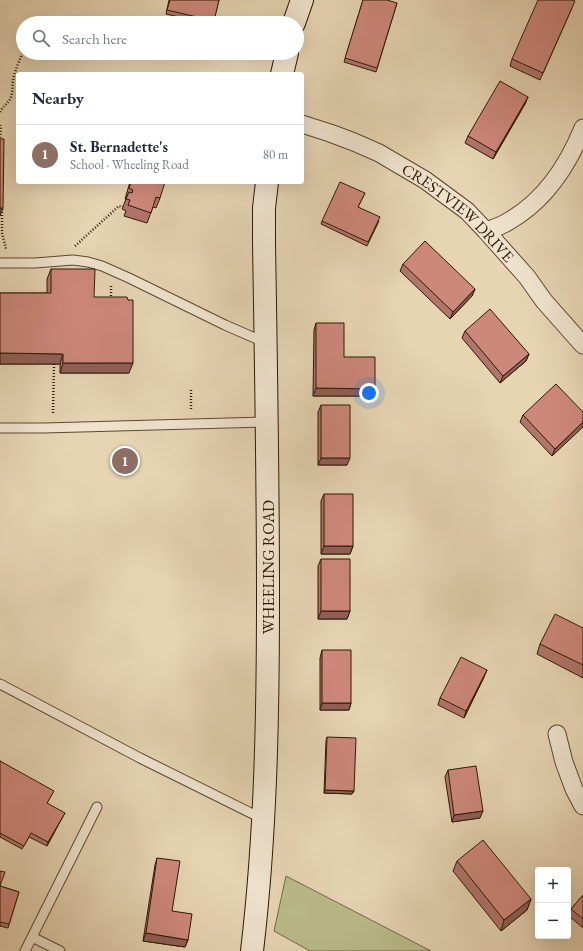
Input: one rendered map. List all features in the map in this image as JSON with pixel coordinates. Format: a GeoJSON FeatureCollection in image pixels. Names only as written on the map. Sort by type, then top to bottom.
{"type":"FeatureCollection","features":[{"type":"Feature","properties":{"kind":"street"},"geometry":{"type":"LineString","coordinates":[[296,16],[302,0]]}},
{"type":"Feature","properties":{"kind":"street"},"geometry":{"type":"LineString","coordinates":[[282,72],[285,60]]}},
{"type":"Feature","properties":{"kind":"street","name":"CRESTVIEW DRIVE"},"geometry":{"type":"LineString","coordinates":[[304,125],[330,133],[378,153],[425,180],[467,211],[527,277],[544,301],[583,345]]}},
{"type":"Feature","properties":{"kind":"street"},"geometry":{"type":"LineString","coordinates":[[486,231],[509,222],[532,205],[561,171],[569,158],[583,128]]}},
{"type":"Feature","properties":{"kind":"street","name":"WHEELING ROAD"},"geometry":{"type":"LineString","coordinates":[[252,951],[259,888],[264,820],[268,655],[268,480],[264,243],[264,208],[267,184]]}},
{"type":"Feature","properties":{"kind":"street"},"geometry":{"type":"LineString","coordinates":[[557,734],[564,762],[574,789],[583,806]]}},
{"type":"Feature","properties":{"kind":"lane"},"geometry":{"type":"LineString","coordinates":[[0,264],[68,260],[88,262],[111,270],[266,343]]}},
{"type":"Feature","properties":{"kind":"lane"},"geometry":{"type":"LineString","coordinates":[[0,428],[267,422]]}},
{"type":"Feature","properties":{"kind":"lane"},"geometry":{"type":"LineString","coordinates":[[0,684],[140,758],[264,820]]}},
{"type":"Feature","properties":{"kind":"lane"},"geometry":{"type":"LineString","coordinates":[[25,951],[97,807]]}},
{"type":"Feature","properties":{"kind":"lane"},"geometry":{"type":"LineString","coordinates":[[32,937],[60,951]]}},
{"type":"Feature","properties":{"kind":"path"},"geometry":{"type":"LineString","coordinates":[[0,112],[11,98],[12,82],[20,60]]}},
{"type":"Feature","properties":{"kind":"path"},"geometry":{"type":"LineString","coordinates":[[0,125],[0,140]]}},
{"type":"Feature","properties":{"kind":"path"},"geometry":{"type":"LineString","coordinates":[[2,203],[2,233],[10,263]]}},
{"type":"Feature","properties":{"kind":"path"},"geometry":{"type":"LineString","coordinates":[[68,260],[71,249],[119,206],[123,207]]}},
{"type":"Feature","properties":{"kind":"path"},"geometry":{"type":"LineString","coordinates":[[111,270],[111,300]]}},
{"type":"Feature","properties":{"kind":"path"},"geometry":{"type":"LineString","coordinates":[[53,428],[54,364]]}},
{"type":"Feature","properties":{"kind":"path"},"geometry":{"type":"LineString","coordinates":[[191,390],[191,424]]}},
{"type":"Feature","properties":{"kind":"green space"},"geometry":{"type":"Polygon","coordinates":[[[286,876],[431,951],[310,951],[274,931],[286,876]]]}},
{"type":"Feature","properties":{"kind":"building"},"geometry":{"type":"Polygon","coordinates":[[[170,0],[219,0],[215,16],[193,16],[167,10],[170,0]]]}},
{"type":"Feature","properties":{"kind":"building"},"geometry":{"type":"Polygon","coordinates":[[[363,0],[387,0],[397,3],[377,68],[345,58],[363,0]]]}},
{"type":"Feature","properties":{"kind":"building"},"geometry":{"type":"Polygon","coordinates":[[[538,0],[575,1],[543,73],[512,59],[538,0]]]}},
{"type":"Feature","properties":{"kind":"building"},"geometry":{"type":"Polygon","coordinates":[[[500,81],[528,97],[496,152],[468,136],[500,81]]]}},
{"type":"Feature","properties":{"kind":"building"},"geometry":{"type":"Polygon","coordinates":[[[0,139],[4,139],[3,208],[0,208],[0,139]]]}},
{"type":"Feature","properties":{"kind":"building"},"geometry":{"type":"Polygon","coordinates":[[[340,182],[365,193],[358,207],[380,217],[368,242],[322,221],[340,182]]]}},
{"type":"Feature","properties":{"kind":"building"},"geometry":{"type":"Polygon","coordinates":[[[130,184],[164,184],[160,198],[156,197],[151,213],[128,205],[130,200],[126,199],[129,192],[132,193],[133,190],[129,188],[130,184]]]}},
{"type":"Feature","properties":{"kind":"building"},"geometry":{"type":"Polygon","coordinates":[[[425,241],[475,289],[453,312],[403,264],[425,241]]]}},
{"type":"Feature","properties":{"kind":"building"},"geometry":{"type":"Polygon","coordinates":[[[51,269],[95,269],[94,297],[127,297],[128,300],[133,300],[133,363],[63,363],[63,354],[0,353],[0,293],[51,293],[51,269]]]}},
{"type":"Feature","properties":{"kind":"building"},"geometry":{"type":"Polygon","coordinates":[[[490,309],[529,354],[503,376],[465,331],[490,309]]]}},
{"type":"Feature","properties":{"kind":"building"},"geometry":{"type":"Polygon","coordinates":[[[316,323],[344,323],[344,357],[375,357],[375,389],[316,388],[316,323]]]}},
{"type":"Feature","properties":{"kind":"building"},"geometry":{"type":"Polygon","coordinates":[[[556,384],[583,412],[583,422],[555,449],[523,415],[556,384]]]}},
{"type":"Feature","properties":{"kind":"building"},"geometry":{"type":"Polygon","coordinates":[[[321,405],[350,405],[350,458],[321,458],[321,405]]]}},
{"type":"Feature","properties":{"kind":"building"},"geometry":{"type":"Polygon","coordinates":[[[324,494],[353,494],[353,546],[324,546],[324,494]]]}},
{"type":"Feature","properties":{"kind":"building"},"geometry":{"type":"Polygon","coordinates":[[[321,559],[350,559],[350,611],[321,611],[321,559]]]}},
{"type":"Feature","properties":{"kind":"building"},"geometry":{"type":"Polygon","coordinates":[[[555,614],[583,628],[583,665],[540,644],[555,614]]]}},
{"type":"Feature","properties":{"kind":"building"},"geometry":{"type":"Polygon","coordinates":[[[322,650],[351,650],[351,703],[322,703],[322,650]]]}},
{"type":"Feature","properties":{"kind":"building"},"geometry":{"type":"Polygon","coordinates":[[[461,657],[487,670],[466,711],[440,698],[461,657]]]}},
{"type":"Feature","properties":{"kind":"building"},"geometry":{"type":"Polygon","coordinates":[[[327,737],[356,738],[354,791],[325,790],[327,737]]]}},
{"type":"Feature","properties":{"kind":"building"},"geometry":{"type":"Polygon","coordinates":[[[0,761],[54,791],[47,803],[65,813],[48,842],[31,833],[24,846],[0,833],[0,761]]]}},
{"type":"Feature","properties":{"kind":"building"},"geometry":{"type":"Polygon","coordinates":[[[476,766],[483,811],[454,815],[448,770],[476,766]]]}},
{"type":"Feature","properties":{"kind":"building"},"geometry":{"type":"Polygon","coordinates":[[[483,840],[531,899],[504,920],[457,861],[483,840]]]}},
{"type":"Feature","properties":{"kind":"building"},"geometry":{"type":"Polygon","coordinates":[[[157,858],[180,861],[172,911],[192,914],[188,940],[146,933],[157,858]]]}},
{"type":"Feature","properties":{"kind":"building"},"geometry":{"type":"Polygon","coordinates":[[[0,871],[5,872],[0,886],[0,871]]]}},
{"type":"Feature","properties":{"kind":"building"},"geometry":{"type":"Polygon","coordinates":[[[0,886],[19,892],[9,924],[0,922],[0,886]]]}},
{"type":"Feature","properties":{"kind":"building"},"geometry":{"type":"Polygon","coordinates":[[[583,895],[583,919],[571,909],[583,895]]]}},
{"type":"Feature","properties":{"kind":"place","name":"St. Bernadette's"},"geometry":{"type":"Point","coordinates":[125,461]}}]}
